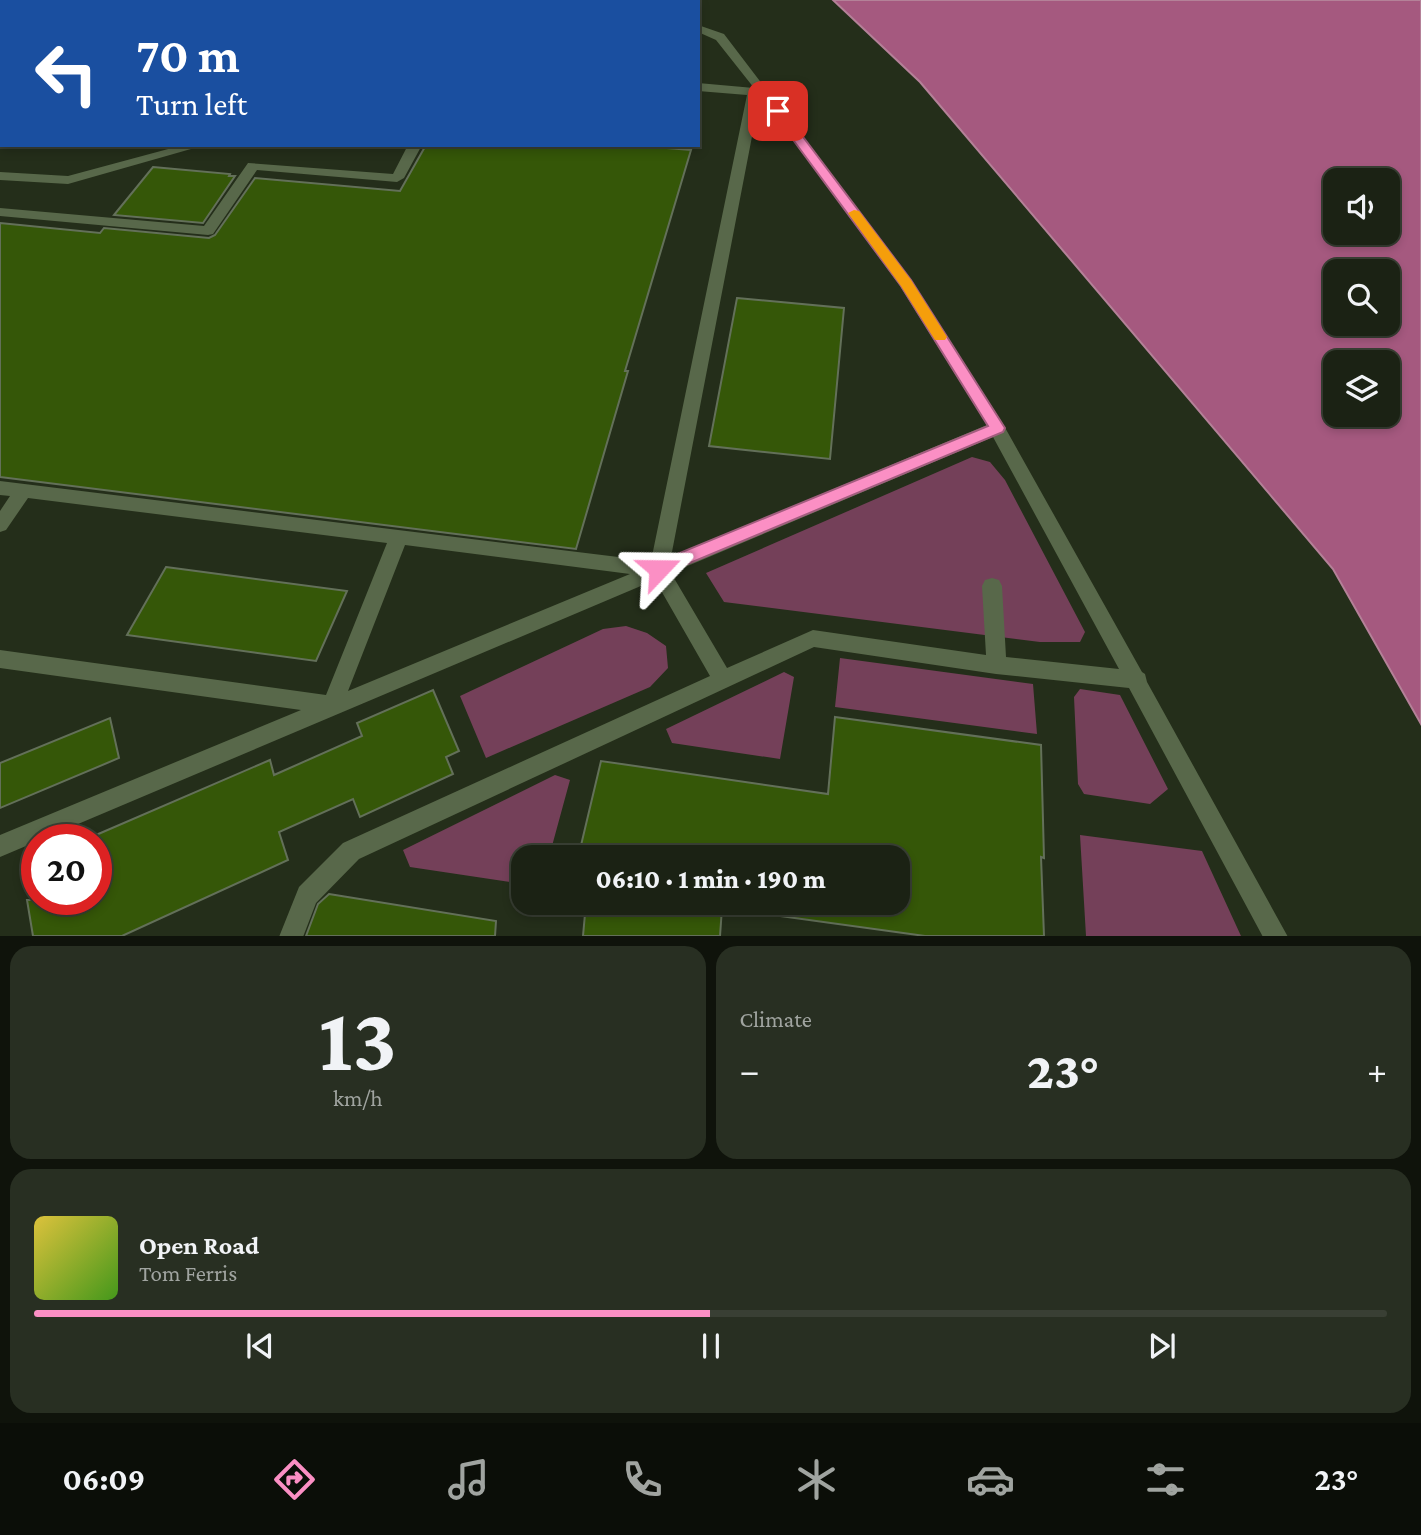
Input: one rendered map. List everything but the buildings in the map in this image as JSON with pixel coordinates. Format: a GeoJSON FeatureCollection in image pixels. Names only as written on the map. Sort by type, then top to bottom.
{"type":"FeatureCollection","features":[{"type":"Feature","properties":{"kind":"lane"},"geometry":{"type":"LineString","coordinates":[[700,29],[720,37],[758,91],[906,283],[997,428],[1138,680],[1276,936]]}},
{"type":"Feature","properties":{"kind":"lane"},"geometry":{"type":"LineString","coordinates":[[700,88],[758,91]]}},
{"type":"Feature","properties":{"kind":"lane"},"geometry":{"type":"LineString","coordinates":[[723,679],[659,569],[758,91]]}},
{"type":"Feature","properties":{"kind":"lane"},"geometry":{"type":"LineString","coordinates":[[0,176],[68,180],[192,147]]}},
{"type":"Feature","properties":{"kind":"lane"},"geometry":{"type":"LineString","coordinates":[[0,212],[208,231],[253,166],[397,178],[414,147]]}},
{"type":"Feature","properties":{"kind":"lane"},"geometry":{"type":"LineString","coordinates":[[0,846],[997,428]]}},
{"type":"Feature","properties":{"kind":"lane"},"geometry":{"type":"LineString","coordinates":[[0,488],[659,569]]}},
{"type":"Feature","properties":{"kind":"lane"},"geometry":{"type":"LineString","coordinates":[[0,525],[23,491]]}},
{"type":"Feature","properties":{"kind":"lane"},"geometry":{"type":"LineString","coordinates":[[332,705],[400,537]]}},
{"type":"Feature","properties":{"kind":"lane"},"geometry":{"type":"LineString","coordinates":[[992,586],[996,665]]}},
{"type":"Feature","properties":{"kind":"lane"},"geometry":{"type":"LineString","coordinates":[[291,936],[307,895],[351,851],[813,638],[996,665],[1138,680]]}},
{"type":"Feature","properties":{"kind":"lane"},"geometry":{"type":"LineString","coordinates":[[0,659],[332,705]]}},
{"type":"Feature","properties":{"kind":"shaded area"},"geometry":{"type":"Polygon","coordinates":[[[833,0],[1421,0],[1421,724],[1333,569],[920,82],[833,0]]]}},
{"type":"Feature","properties":{"kind":"shaded area"},"geometry":{"type":"Polygon","coordinates":[[[972,457],[990,462],[1005,480],[1085,632],[1080,642],[1040,642],[724,602],[706,573],[972,457]]]}},
{"type":"Feature","properties":{"kind":"shaded area"},"geometry":{"type":"Polygon","coordinates":[[[626,626],[647,633],[666,646],[668,668],[650,687],[486,758],[460,696],[603,629],[626,626]]]}},
{"type":"Feature","properties":{"kind":"shaded area"},"geometry":{"type":"Polygon","coordinates":[[[840,658],[1033,684],[1037,734],[835,707],[840,658]]]}},
{"type":"Feature","properties":{"kind":"shaded area"},"geometry":{"type":"Polygon","coordinates":[[[784,672],[794,677],[780,759],[672,743],[666,729],[784,672]]]}},
{"type":"Feature","properties":{"kind":"shaded area"},"geometry":{"type":"Polygon","coordinates":[[[1080,689],[1120,695],[1168,789],[1150,804],[1084,794],[1078,784],[1074,697],[1080,689]]]}},
{"type":"Feature","properties":{"kind":"shaded area"},"geometry":{"type":"Polygon","coordinates":[[[555,775],[570,780],[552,845],[511,845],[511,882],[410,867],[403,850],[555,775]]]}},
{"type":"Feature","properties":{"kind":"shaded area"},"geometry":{"type":"Polygon","coordinates":[[[1080,835],[1202,851],[1241,936],[1086,936],[1080,835]]]}},
{"type":"Feature","properties":{"kind":"slow traffic"},"geometry":{"type":"LineString","coordinates":[[854,213],[906,283],[940,337]]}},
{"type":"Feature","properties":{"kind":"route"},"geometry":{"type":"LineString","coordinates":[[659,569],[997,428],[906,283],[778,111]]}}]}
